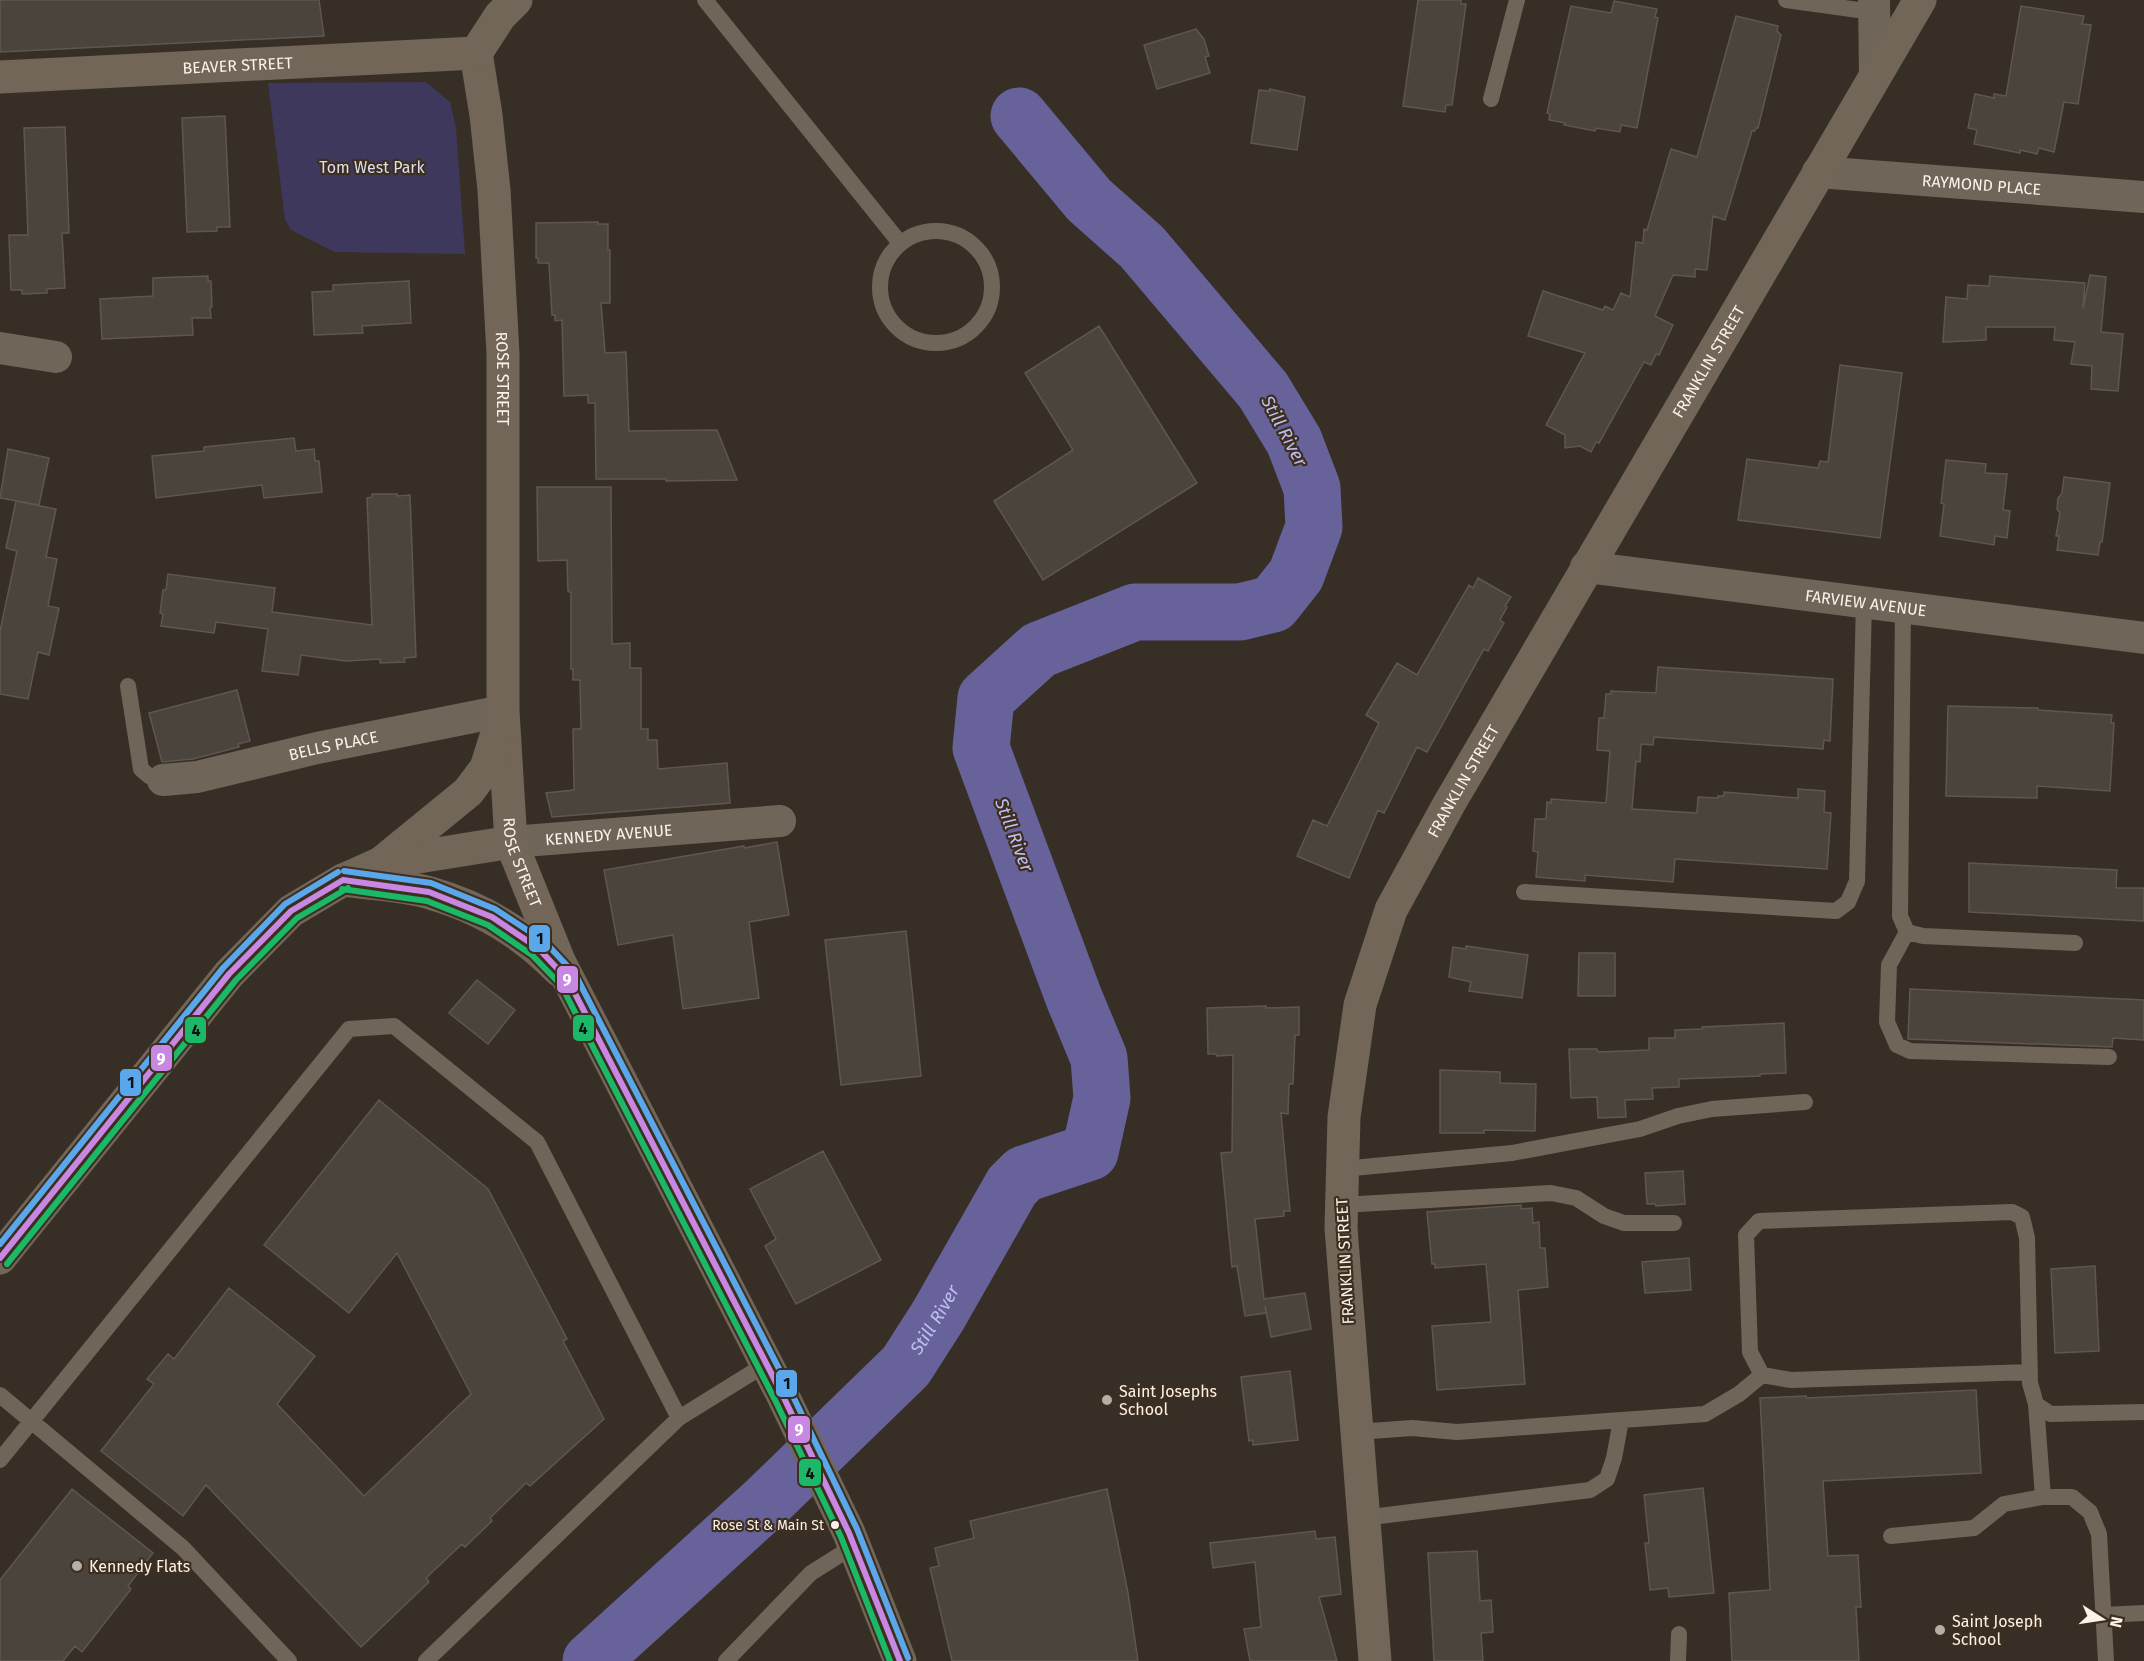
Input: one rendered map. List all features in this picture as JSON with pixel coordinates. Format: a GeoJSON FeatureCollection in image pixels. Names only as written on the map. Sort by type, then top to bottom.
{"type":"FeatureCollection","features":[{"type":"Feature","properties":{"kind":"street"},"geometry":{"type":"LineString","coordinates":[[476,53],[500,16],[516,0]]}},
{"type":"Feature","properties":{"kind":"street","name":"FRANKLIN STREET"},"geometry":{"type":"LineString","coordinates":[[1375,1661],[1341,1205],[1344,1117],[1360,1005],[1391,910],[1449,804],[1586,567],[1920,0]]}},
{"type":"Feature","properties":{"kind":"street"},"geometry":{"type":"LineString","coordinates":[[1874,6],[1875,76]]}},
{"type":"Feature","properties":{"kind":"street","name":"BEAVER STREET"},"geometry":{"type":"LineString","coordinates":[[0,77],[476,53]]}},
{"type":"Feature","properties":{"kind":"street","name":"ROSE STREET"},"geometry":{"type":"LineString","coordinates":[[476,53],[486,115],[494,190],[503,354],[503,711],[511,842],[558,960],[783,1396],[851,1539],[900,1661]]}},
{"type":"Feature","properties":{"kind":"street","name":"RAYMOND PLACE"},"geometry":{"type":"LineString","coordinates":[[1818,172],[2144,197]]}},
{"type":"Feature","properties":{"kind":"street"},"geometry":{"type":"LineString","coordinates":[[0,348],[56,357]]}},
{"type":"Feature","properties":{"kind":"street","name":"FARVIEW AVENUE"},"geometry":{"type":"LineString","coordinates":[[1586,567],[2144,638]]}},
{"type":"Feature","properties":{"kind":"street"},"geometry":{"type":"LineString","coordinates":[[381,863],[468,792],[486,768],[503,711]]}},
{"type":"Feature","properties":{"kind":"street","name":"BELLS PLACE"},"geometry":{"type":"LineString","coordinates":[[163,780],[197,777],[317,748],[503,711]]}},
{"type":"Feature","properties":{"kind":"street","name":"KENNEDY AVENUE"},"geometry":{"type":"LineString","coordinates":[[0,1258],[229,974],[291,911],[343,880],[381,863],[511,842],[780,821]]}},
{"type":"Feature","properties":{"kind":"street"},"geometry":{"type":"LineString","coordinates":[[343,880],[429,892],[492,917],[538,948],[568,980]]}},
{"type":"Feature","properties":{"kind":"lane"},"geometry":{"type":"LineString","coordinates":[[705,0],[900,243]]}},
{"type":"Feature","properties":{"kind":"lane"},"geometry":{"type":"LineString","coordinates":[[1491,99],[1517,0]]}},
{"type":"Feature","properties":{"kind":"lane"},"geometry":{"type":"LineString","coordinates":[[1786,0],[1874,6]]}},
{"type":"Feature","properties":{"kind":"lane"},"geometry":{"type":"LineString","coordinates":[[938,230],[957,235],[973,245],[985,259],[992,285],[992,295],[986,312],[975,327],[960,338],[942,343],[924,342],[907,335],[893,322],[884,306],[880,288],[883,270],[900,243],[921,233],[938,230]]}},
{"type":"Feature","properties":{"kind":"lane"},"geometry":{"type":"LineString","coordinates":[[1524,892],[1836,911],[1848,902],[1857,881],[1864,602]]}},
{"type":"Feature","properties":{"kind":"lane"},"geometry":{"type":"LineString","coordinates":[[1903,607],[1900,916],[1907,932]]}},
{"type":"Feature","properties":{"kind":"lane"},"geometry":{"type":"LineString","coordinates":[[128,686],[141,769],[149,776],[163,780]]}},
{"type":"Feature","properties":{"kind":"lane"},"geometry":{"type":"LineString","coordinates":[[1907,932],[1923,936],[2075,943]]}},
{"type":"Feature","properties":{"kind":"lane"},"geometry":{"type":"LineString","coordinates":[[1907,932],[1889,965],[1887,1022],[1897,1045],[1910,1051],[2109,1057]]}},
{"type":"Feature","properties":{"kind":"lane"},"geometry":{"type":"LineString","coordinates":[[0,1460],[349,1029],[394,1026],[537,1142],[679,1418]]}},
{"type":"Feature","properties":{"kind":"lane"},"geometry":{"type":"LineString","coordinates":[[1342,1169],[1512,1154],[1640,1129],[1678,1116],[1712,1109],[1805,1102]]}},
{"type":"Feature","properties":{"kind":"lane"},"geometry":{"type":"LineString","coordinates":[[1341,1205],[1551,1193],[1576,1198],[1604,1216],[1624,1223],[1674,1223]]}},
{"type":"Feature","properties":{"kind":"lane"},"geometry":{"type":"LineString","coordinates":[[1762,1375],[1750,1352],[1746,1235],[1759,1221],[2012,1212],[2022,1217],[2027,1238],[2031,1383],[2036,1404],[2043,1497]]}},
{"type":"Feature","properties":{"kind":"lane"},"geometry":{"type":"LineString","coordinates":[[426,1661],[679,1418],[766,1364]]}},
{"type":"Feature","properties":{"kind":"lane"},"geometry":{"type":"LineString","coordinates":[[1357,1432],[1412,1428],[1457,1432],[1705,1414],[1739,1394],[1762,1375],[1791,1380],[2031,1372]]}},
{"type":"Feature","properties":{"kind":"lane"},"geometry":{"type":"LineString","coordinates":[[0,1395],[183,1548],[289,1661]]}},
{"type":"Feature","properties":{"kind":"lane"},"geometry":{"type":"LineString","coordinates":[[2036,1404],[2050,1414],[2144,1412]]}},
{"type":"Feature","properties":{"kind":"lane"},"geometry":{"type":"LineString","coordinates":[[1363,1518],[1590,1490],[1607,1479],[1614,1458],[1621,1420]]}},
{"type":"Feature","properties":{"kind":"lane"},"geometry":{"type":"LineString","coordinates":[[1891,1536],[1974,1528],[2004,1504],[2043,1497],[2072,1497],[2090,1512],[2099,1534],[2106,1661]]}},
{"type":"Feature","properties":{"kind":"lane"},"geometry":{"type":"LineString","coordinates":[[726,1661],[811,1573],[851,1539]]}},
{"type":"Feature","properties":{"kind":"lane"},"geometry":{"type":"LineString","coordinates":[[2103,1615],[2144,1613]]}},
{"type":"Feature","properties":{"kind":"lane"},"geometry":{"type":"LineString","coordinates":[[1678,1661],[1679,1634]]}},
{"type":"Feature","properties":{"kind":"green space","name":"Tom West Park"},"geometry":{"type":"Polygon","coordinates":[[[426,82],[450,102],[456,128],[465,254],[335,252],[291,230],[285,219],[268,83],[426,82]]]}},
{"type":"Feature","properties":{"kind":"building"},"geometry":{"type":"Polygon","coordinates":[[[0,0],[319,0],[324,36],[0,52],[0,0]]]}},
{"type":"Feature","properties":{"kind":"building"},"geometry":{"type":"Polygon","coordinates":[[[1418,0],[1461,0],[1461,4],[1466,4],[1452,105],[1446,105],[1445,112],[1403,106],[1418,0]]]}},
{"type":"Feature","properties":{"kind":"building"},"geometry":{"type":"Polygon","coordinates":[[[1614,1],[1657,9],[1655,17],[1658,18],[1637,128],[1621,125],[1620,132],[1596,128],[1595,131],[1549,120],[1550,114],[1547,113],[1571,6],[1611,13],[1614,1]]]}},
{"type":"Feature","properties":{"kind":"building"},"geometry":{"type":"Polygon","coordinates":[[[2021,6],[2084,16],[2082,24],[2091,25],[2078,104],[2064,102],[2054,152],[2039,148],[2037,154],[2020,150],[2020,153],[1974,144],[1977,130],[1968,128],[1975,94],[1994,98],[1994,94],[2006,96],[2021,6]]]}},
{"type":"Feature","properties":{"kind":"building"},"geometry":{"type":"Polygon","coordinates":[[[1736,16],[1778,26],[1777,31],[1781,35],[1758,128],[1752,131],[1725,220],[1713,216],[1707,270],[1695,269],[1695,277],[1673,275],[1655,316],[1673,325],[1659,355],[1656,354],[1651,365],[1644,362],[1599,443],[1596,442],[1591,452],[1580,446],[1565,448],[1565,435],[1546,425],[1585,353],[1528,336],[1543,291],[1603,310],[1605,306],[1613,310],[1621,293],[1630,297],[1636,242],[1643,243],[1644,229],[1647,230],[1671,149],[1697,157],[1736,16]]]}},
{"type":"Feature","properties":{"kind":"building"},"geometry":{"type":"Polygon","coordinates":[[[1196,29],[1204,39],[1209,56],[1205,57],[1210,73],[1157,89],[1144,45],[1196,29]]]}},
{"type":"Feature","properties":{"kind":"building"},"geometry":{"type":"Polygon","coordinates":[[[1270,89],[1305,97],[1297,150],[1251,143],[1259,90],[1270,91],[1270,89]]]}},
{"type":"Feature","properties":{"kind":"building"},"geometry":{"type":"Polygon","coordinates":[[[225,116],[230,227],[217,227],[217,231],[187,232],[182,118],[225,116]]]}},
{"type":"Feature","properties":{"kind":"building"},"geometry":{"type":"Polygon","coordinates":[[[65,127],[69,233],[62,233],[65,288],[47,289],[47,293],[22,294],[22,290],[11,290],[9,235],[28,235],[24,128],[65,127]]]}},
{"type":"Feature","properties":{"kind":"building"},"geometry":{"type":"Polygon","coordinates":[[[598,222],[598,224],[608,224],[608,250],[610,250],[610,303],[601,303],[605,353],[626,352],[629,431],[717,430],[737,480],[596,479],[595,403],[588,403],[588,395],[564,396],[562,320],[555,321],[555,315],[552,315],[549,263],[538,263],[538,258],[536,258],[536,223],[598,222]]]}},
{"type":"Feature","properties":{"kind":"building"},"geometry":{"type":"Polygon","coordinates":[[[2090,275],[2106,277],[2101,332],[2123,334],[2118,391],[2091,389],[2092,366],[2071,364],[2075,342],[2054,340],[2055,327],[1986,327],[1986,340],[1943,342],[1946,297],[1967,299],[1968,285],[1989,286],[1990,276],[2085,283],[2083,308],[2090,275]]]}},
{"type":"Feature","properties":{"kind":"building"},"geometry":{"type":"Polygon","coordinates":[[[208,276],[208,281],[211,281],[211,318],[192,318],[193,335],[102,339],[100,299],[153,296],[153,278],[208,276]]]}},
{"type":"Feature","properties":{"kind":"building"},"geometry":{"type":"Polygon","coordinates":[[[409,281],[411,323],[362,326],[363,333],[314,335],[312,292],[333,291],[333,285],[409,281]]]}},
{"type":"Feature","properties":{"kind":"building"},"geometry":{"type":"Polygon","coordinates":[[[1099,326],[1197,483],[1043,580],[994,501],[1073,450],[1025,373],[1099,326]]]}},
{"type":"Feature","properties":{"kind":"building"},"geometry":{"type":"Polygon","coordinates":[[[1840,365],[1902,373],[1880,538],[1738,520],[1747,459],[1818,468],[1820,461],[1828,462],[1840,365]]]}},
{"type":"Feature","properties":{"kind":"building"},"geometry":{"type":"Polygon","coordinates":[[[294,438],[296,451],[314,449],[315,461],[319,461],[322,492],[264,498],[262,485],[156,498],[152,456],[204,451],[204,447],[294,438]]]}},
{"type":"Feature","properties":{"kind":"building"},"geometry":{"type":"Polygon","coordinates":[[[8,449],[49,458],[39,505],[0,498],[8,449]]]}},
{"type":"Feature","properties":{"kind":"building"},"geometry":{"type":"Polygon","coordinates":[[[1946,460],[1986,464],[1985,473],[2007,474],[2003,510],[2010,511],[2007,538],[1995,536],[1994,545],[1940,536],[1946,460]]]}},
{"type":"Feature","properties":{"kind":"building"},"geometry":{"type":"Polygon","coordinates":[[[2064,477],[2110,483],[2102,542],[2100,542],[2098,555],[2057,550],[2059,536],[2056,536],[2060,513],[2057,509],[2058,498],[2062,493],[2064,477]]]}},
{"type":"Feature","properties":{"kind":"building"},"geometry":{"type":"Polygon","coordinates":[[[537,487],[611,487],[612,644],[630,643],[630,668],[641,668],[641,729],[648,729],[648,740],[657,740],[658,769],[727,763],[730,803],[552,817],[546,793],[574,790],[573,729],[581,729],[580,680],[573,680],[573,669],[571,669],[571,593],[568,591],[567,560],[538,561],[537,487]]]}},
{"type":"Feature","properties":{"kind":"building"},"geometry":{"type":"Polygon","coordinates":[[[372,494],[410,495],[416,657],[404,658],[405,662],[380,663],[380,659],[346,661],[301,655],[298,675],[262,671],[268,629],[216,622],[214,633],[161,626],[163,590],[166,590],[168,574],[275,588],[272,612],[372,625],[367,498],[372,497],[372,494]]]}},
{"type":"Feature","properties":{"kind":"building"},"geometry":{"type":"Polygon","coordinates":[[[16,501],[56,509],[46,557],[57,559],[48,606],[59,608],[49,655],[38,652],[28,699],[0,694],[0,631],[17,551],[6,548],[16,501]]]}},
{"type":"Feature","properties":{"kind":"building"},"geometry":{"type":"Polygon","coordinates":[[[1478,578],[1511,597],[1500,620],[1504,623],[1488,651],[1484,649],[1427,752],[1417,747],[1384,813],[1378,810],[1349,878],[1297,856],[1313,820],[1327,826],[1379,723],[1366,715],[1397,663],[1417,675],[1469,585],[1473,588],[1478,578]]]}},
{"type":"Feature","properties":{"kind":"building"},"geometry":{"type":"Polygon","coordinates":[[[1658,667],[1833,679],[1830,741],[1824,740],[1823,749],[1654,737],[1653,745],[1641,744],[1640,762],[1636,761],[1632,809],[1697,813],[1698,797],[1718,798],[1718,796],[1724,796],[1724,792],[1798,798],[1798,789],[1825,791],[1824,812],[1831,813],[1827,869],[1675,859],[1673,882],[1585,875],[1585,881],[1536,877],[1538,852],[1533,851],[1535,819],[1546,819],[1547,802],[1551,803],[1551,799],[1606,803],[1610,751],[1597,750],[1599,718],[1604,718],[1606,694],[1611,694],[1611,691],[1656,693],[1658,667]]]}},
{"type":"Feature","properties":{"kind":"building"},"geometry":{"type":"Polygon","coordinates":[[[237,690],[250,741],[238,744],[239,747],[193,759],[162,762],[149,713],[237,690]]]}},
{"type":"Feature","properties":{"kind":"building"},"geometry":{"type":"Polygon","coordinates":[[[1948,706],[2038,708],[2038,710],[2112,715],[2111,723],[2114,723],[2110,791],[2037,786],[2037,798],[1946,796],[1948,706]]]}},
{"type":"Feature","properties":{"kind":"building"},"geometry":{"type":"Polygon","coordinates":[[[777,842],[789,915],[749,922],[759,998],[683,1009],[673,935],[618,945],[604,870],[777,842]]]}},
{"type":"Feature","properties":{"kind":"building"},"geometry":{"type":"Polygon","coordinates":[[[1969,863],[2117,870],[2116,888],[2144,888],[2144,921],[1969,912],[1969,863]]]}},
{"type":"Feature","properties":{"kind":"building"},"geometry":{"type":"Polygon","coordinates":[[[906,931],[921,1076],[841,1085],[825,940],[906,931]]]}},
{"type":"Feature","properties":{"kind":"building"},"geometry":{"type":"Polygon","coordinates":[[[1466,946],[1528,955],[1522,998],[1469,991],[1471,982],[1449,977],[1453,947],[1466,949],[1466,946]]]}},
{"type":"Feature","properties":{"kind":"building"},"geometry":{"type":"Polygon","coordinates":[[[1579,953],[1615,953],[1615,996],[1578,996],[1579,953]]]}},
{"type":"Feature","properties":{"kind":"building"},"geometry":{"type":"Polygon","coordinates":[[[477,980],[515,1010],[488,1044],[449,1013],[477,980]]]}},
{"type":"Feature","properties":{"kind":"building"},"geometry":{"type":"Polygon","coordinates":[[[1910,989],[2144,1000],[2144,1040],[2113,1038],[2112,1047],[1908,1039],[1910,989]]]}},
{"type":"Feature","properties":{"kind":"building"},"geometry":{"type":"Polygon","coordinates":[[[1266,1006],[1266,1008],[1299,1007],[1299,1035],[1295,1035],[1293,1084],[1289,1084],[1288,1114],[1281,1113],[1290,1211],[1284,1211],[1284,1216],[1255,1219],[1264,1299],[1305,1293],[1311,1329],[1271,1337],[1265,1306],[1266,1313],[1245,1316],[1237,1266],[1232,1267],[1221,1153],[1232,1152],[1233,1055],[1208,1054],[1207,1008],[1266,1006]]]}},
{"type":"Feature","properties":{"kind":"building"},"geometry":{"type":"Polygon","coordinates":[[[1784,1023],[1786,1073],[1679,1079],[1679,1087],[1652,1088],[1653,1099],[1625,1100],[1626,1117],[1598,1118],[1597,1097],[1571,1098],[1569,1049],[1597,1049],[1598,1052],[1649,1050],[1649,1038],[1675,1038],[1675,1030],[1784,1023]]]}},
{"type":"Feature","properties":{"kind":"building"},"geometry":{"type":"Polygon","coordinates":[[[1440,1070],[1500,1072],[1500,1083],[1536,1084],[1535,1131],[1484,1130],[1484,1133],[1440,1133],[1440,1070]]]}},
{"type":"Feature","properties":{"kind":"building"},"geometry":{"type":"Polygon","coordinates":[[[379,1100],[488,1189],[567,1339],[563,1341],[604,1419],[530,1486],[526,1483],[490,1518],[492,1521],[465,1547],[462,1544],[426,1578],[429,1582],[361,1647],[206,1485],[183,1516],[101,1451],[154,1384],[147,1379],[168,1354],[174,1359],[229,1288],[315,1356],[277,1404],[364,1496],[471,1394],[397,1253],[349,1313],[264,1245],[379,1100]]]}},
{"type":"Feature","properties":{"kind":"building"},"geometry":{"type":"Polygon","coordinates":[[[823,1151],[881,1260],[796,1304],[765,1246],[776,1239],[750,1189],[823,1151]]]}},
{"type":"Feature","properties":{"kind":"building"},"geometry":{"type":"Polygon","coordinates":[[[1683,1171],[1685,1204],[1656,1206],[1647,1204],[1645,1173],[1683,1171]]]}},
{"type":"Feature","properties":{"kind":"building"},"geometry":{"type":"Polygon","coordinates":[[[1521,1205],[1521,1209],[1532,1208],[1533,1223],[1539,1222],[1540,1248],[1545,1248],[1548,1287],[1518,1290],[1525,1384],[1437,1390],[1432,1326],[1491,1322],[1486,1264],[1435,1268],[1435,1264],[1432,1264],[1427,1212],[1521,1205]]]}},
{"type":"Feature","properties":{"kind":"building"},"geometry":{"type":"Polygon","coordinates":[[[1689,1258],[1691,1290],[1645,1293],[1642,1262],[1689,1258]]]}},
{"type":"Feature","properties":{"kind":"building"},"geometry":{"type":"Polygon","coordinates":[[[2095,1266],[2099,1351],[2055,1353],[2051,1269],[2095,1266]]]}},
{"type":"Feature","properties":{"kind":"building"},"geometry":{"type":"Polygon","coordinates":[[[1290,1371],[1298,1440],[1253,1445],[1253,1440],[1249,1441],[1241,1377],[1290,1371]]]}},
{"type":"Feature","properties":{"kind":"building"},"geometry":{"type":"Polygon","coordinates":[[[1976,1390],[1981,1473],[1823,1481],[1828,1556],[1858,1555],[1861,1607],[1856,1607],[1859,1661],[1732,1661],[1729,1593],[1770,1590],[1760,1398],[1976,1390]]]}},
{"type":"Feature","properties":{"kind":"building"},"geometry":{"type":"Polygon","coordinates":[[[1703,1488],[1714,1593],[1669,1597],[1668,1588],[1650,1590],[1645,1543],[1649,1543],[1644,1495],[1703,1488]]]}},
{"type":"Feature","properties":{"kind":"building","name":"Kennedy Flats"},"geometry":{"type":"Polygon","coordinates":[[[72,1489],[153,1553],[128,1586],[131,1589],[82,1652],[75,1646],[63,1661],[0,1661],[0,1580],[72,1489]]]}},
{"type":"Feature","properties":{"kind":"building"},"geometry":{"type":"Polygon","coordinates":[[[1107,1489],[1128,1593],[1138,1661],[952,1661],[930,1568],[939,1566],[935,1548],[974,1538],[970,1521],[1107,1489]]]}},
{"type":"Feature","properties":{"kind":"building"},"geometry":{"type":"Polygon","coordinates":[[[1315,1531],[1316,1539],[1335,1537],[1341,1594],[1319,1597],[1337,1661],[1250,1661],[1244,1629],[1261,1627],[1255,1562],[1213,1568],[1210,1543],[1315,1531]]]}},
{"type":"Feature","properties":{"kind":"building"},"geometry":{"type":"Polygon","coordinates":[[[1477,1551],[1480,1601],[1491,1600],[1493,1632],[1481,1633],[1483,1661],[1434,1661],[1428,1553],[1477,1551]]]}},
{"type":"Feature","properties":{"kind":"waterway","name":"Still River"},"geometry":{"type":"LineString","coordinates":[[591,1661],[767,1501],[906,1366],[938,1316],[1012,1186],[1024,1174],[1090,1152],[1102,1098],[1099,1058],[1074,998],[981,748],[986,698],[1039,650],[1135,612],[1240,612],[1273,604],[1296,575],[1314,527],[1312,488],[1294,441],[1263,390],[1142,247],[1089,200],[1019,116]]}},
{"type":"Feature","properties":{"kind":"transit line","name":"1"},"geometry":{"type":"LineString","coordinates":[[344,871],[431,883],[495,909],[544,941],[575,974],[791,1392],[857,1529],[908,1658]]}},
{"type":"Feature","properties":{"kind":"transit line","name":"1"},"geometry":{"type":"LineString","coordinates":[[0,1244],[223,968],[285,904],[338,872]]}},
{"type":"Feature","properties":{"kind":"transit line","name":"9"},"geometry":{"type":"LineString","coordinates":[[343,880],[429,892],[492,917],[538,948],[568,980],[783,1396],[849,1533],[900,1661]]}},
{"type":"Feature","properties":{"kind":"transit line","name":"9"},"geometry":{"type":"LineString","coordinates":[[0,1258],[229,974],[291,911],[343,880]]}},
{"type":"Feature","properties":{"kind":"transit line","name":"4"},"geometry":{"type":"LineString","coordinates":[[7,1264],[236,980],[297,918],[348,888]]}},
{"type":"Feature","properties":{"kind":"transit line","name":"4"},"geometry":{"type":"LineString","coordinates":[[342,889],[427,901],[488,925],[532,955],[561,985],[775,1400],[841,1537],[890,1661]]}},
{"type":"Feature","properties":{"kind":"place","name":"Saint Josephs School"},"geometry":{"type":"Point","coordinates":[1107,1400]}},
{"type":"Feature","properties":{"kind":"place","name":"Rose St & Main St"},"geometry":{"type":"Point","coordinates":[835,1525]}},
{"type":"Feature","properties":{"kind":"place","name":"Kennedy Flats"},"geometry":{"type":"Point","coordinates":[77,1566]}},
{"type":"Feature","properties":{"kind":"place","name":"Saint Joseph School"},"geometry":{"type":"Point","coordinates":[1940,1630]}}]}
